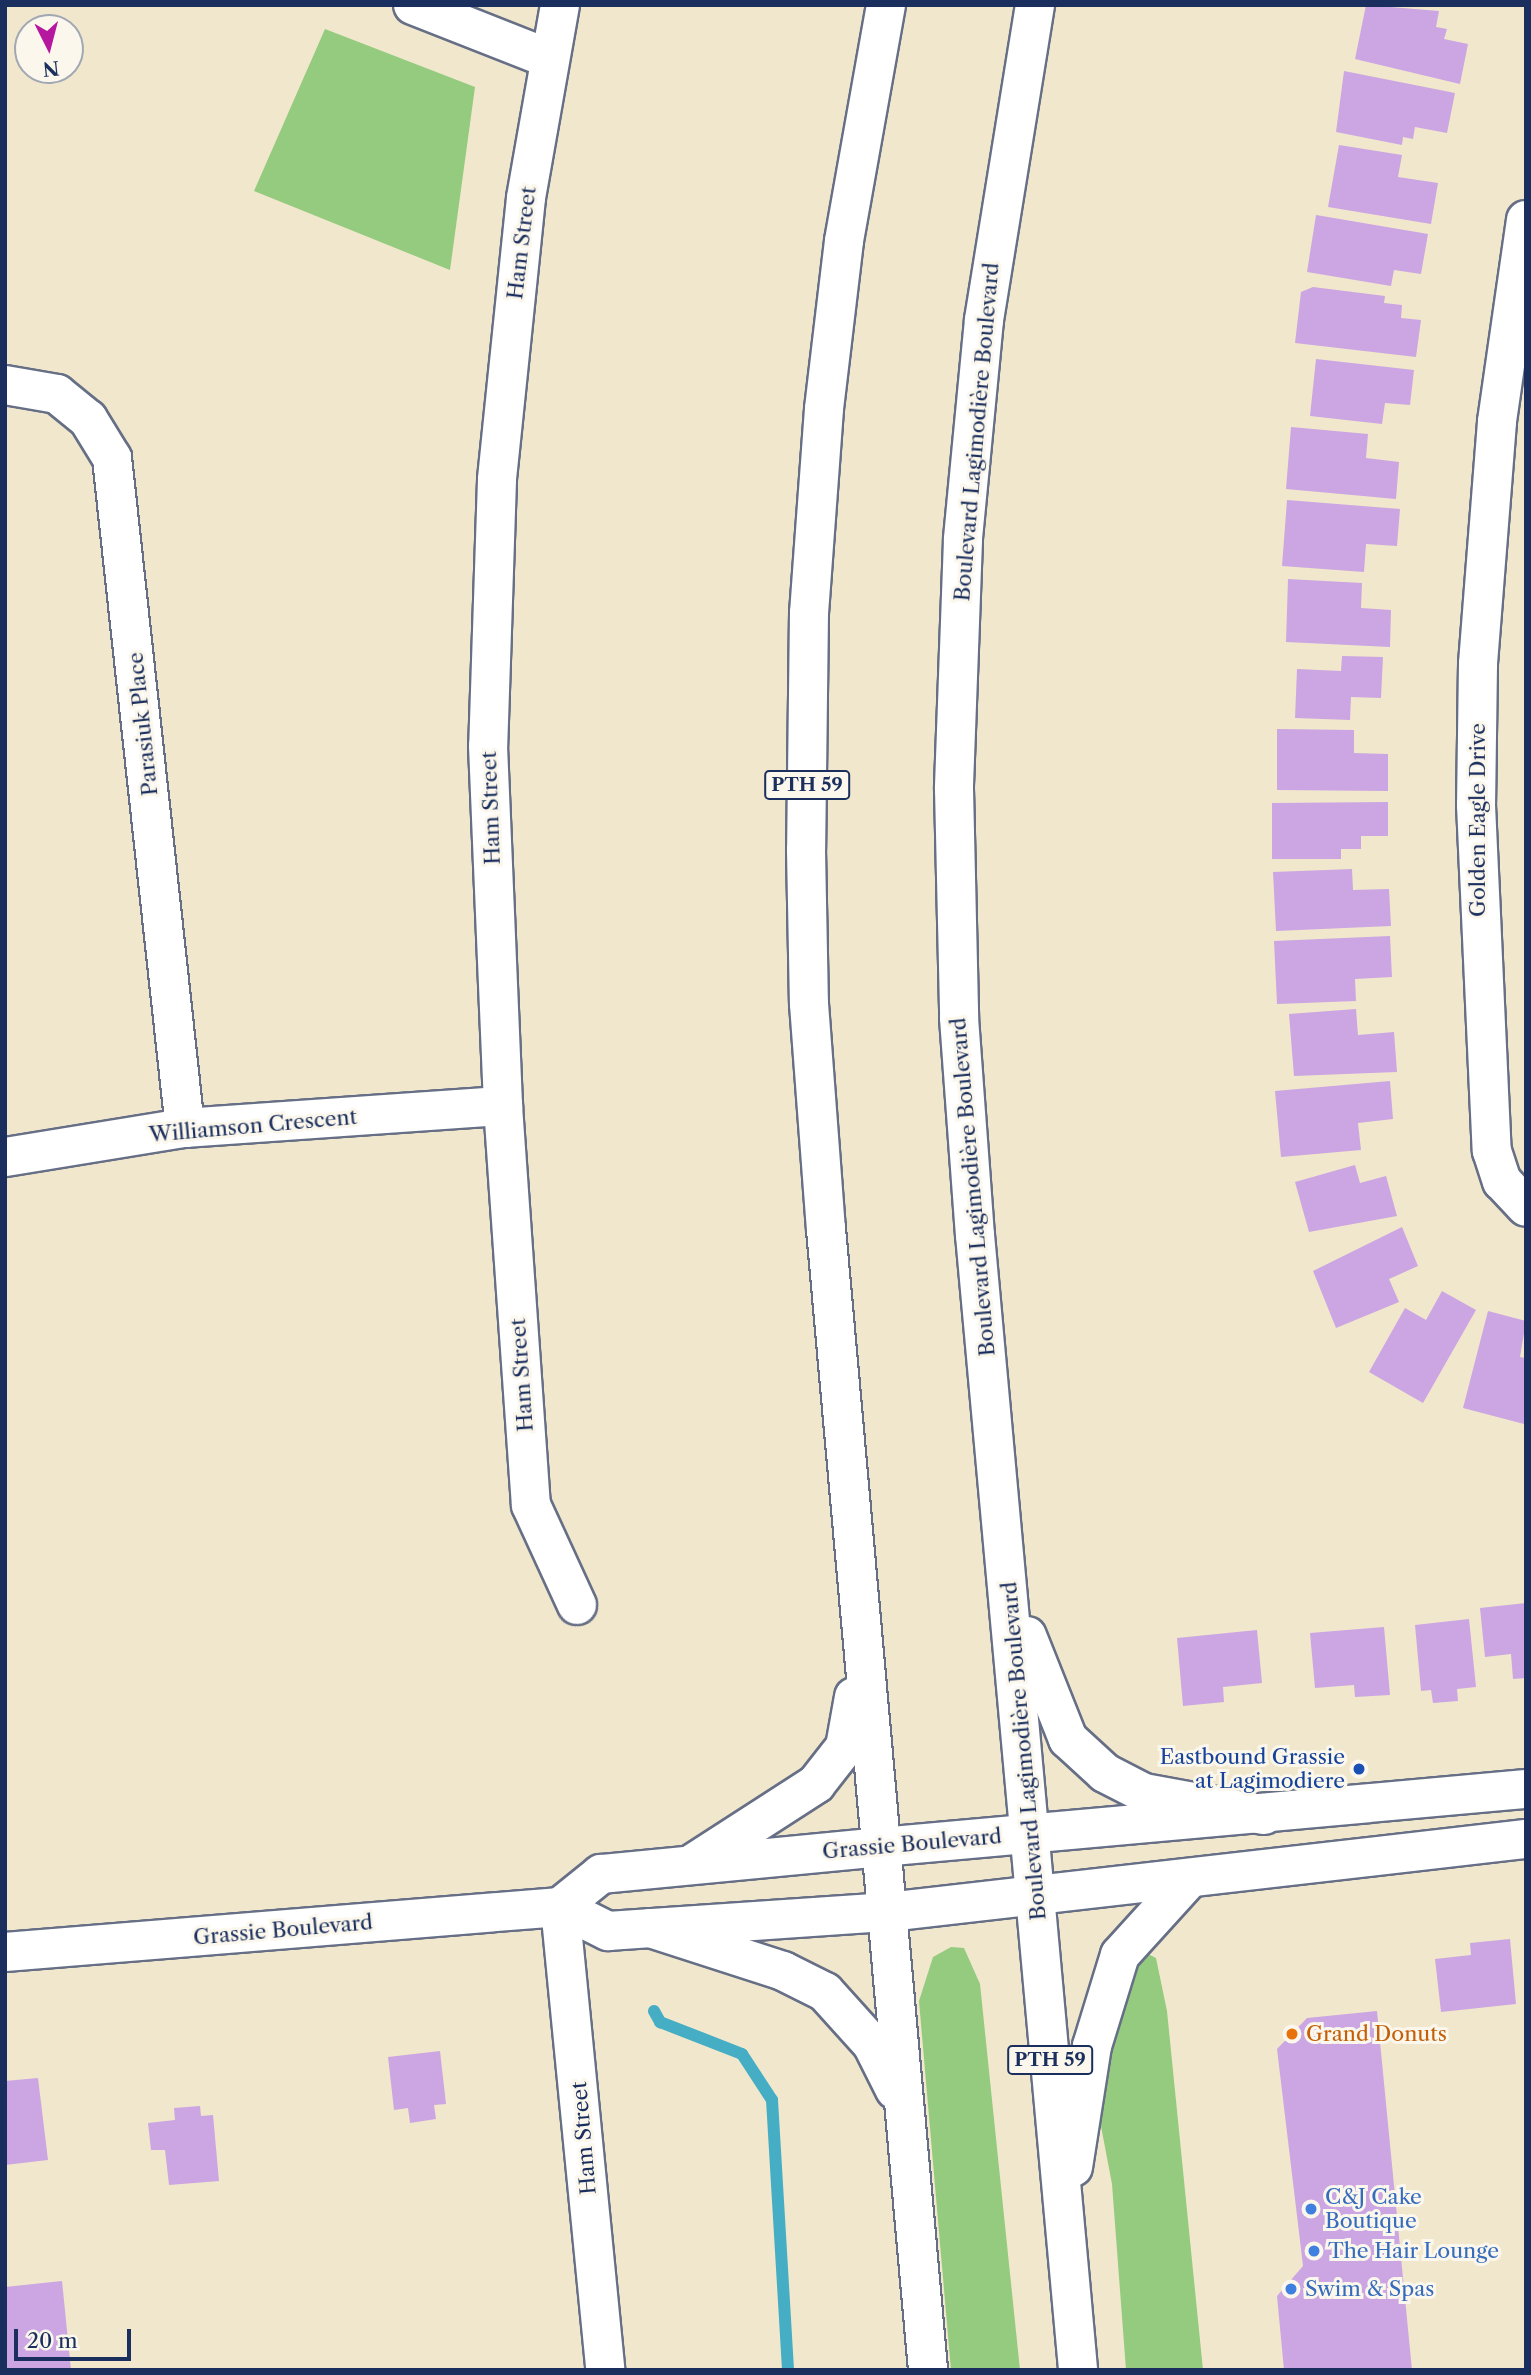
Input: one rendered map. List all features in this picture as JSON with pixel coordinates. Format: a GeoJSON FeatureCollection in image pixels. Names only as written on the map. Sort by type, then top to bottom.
{"type":"FeatureCollection","features":[{"type":"Feature","properties":{"kind":"main road"},"geometry":{"type":"LineString","coordinates":[[413,5],[550,59]]}},
{"type":"Feature","properties":{"kind":"main road","name":"Ham Street"},"geometry":{"type":"LineString","coordinates":[[560,5],[526,198],[490,607],[488,746],[503,1106],[531,1505],[577,1605]]}},
{"type":"Feature","properties":{"kind":"main road","name":"PTH 59"},"geometry":{"type":"LineString","coordinates":[[886,5],[844,241],[809,613],[809,1004],[928,2370]]}},
{"type":"Feature","properties":{"kind":"main road","name":"Boulevard Lagimodière Boulevard"},"geometry":{"type":"LineString","coordinates":[[1035,5],[984,320],[962,540],[954,789],[960,1032],[1037,1895],[1063,2224],[1078,2370]]}},
{"type":"Feature","properties":{"kind":"main road","name":"Golden Eagle Drive"},"geometry":{"type":"LineString","coordinates":[[1526,220],[1511,423],[1478,664],[1478,946],[1492,1151],[1502,1181],[1526,1207]]}},
{"type":"Feature","properties":{"kind":"main road","name":"Parasiuk Place"},"geometry":{"type":"LineString","coordinates":[[5,385],[57,394],[88,419],[112,458],[186,1128]]}},
{"type":"Feature","properties":{"kind":"main road","name":"Williamson Crescent"},"geometry":{"type":"LineString","coordinates":[[5,1157],[186,1128],[503,1106]]}},
{"type":"Feature","properties":{"kind":"main road"},"geometry":{"type":"LineString","coordinates":[[692,1864],[816,1784],[845,1747],[856,1688],[857,1569]]}},
{"type":"Feature","properties":{"kind":"main road"},"geometry":{"type":"LineString","coordinates":[[1008,1576],[1068,1739],[1105,1773],[1144,1793],[1264,1815]]}},
{"type":"Feature","properties":{"kind":"main road","name":"Grassie Boulevard"},"geometry":{"type":"LineString","coordinates":[[5,1952],[561,1907],[601,1874],[1526,1789]]}},
{"type":"Feature","properties":{"kind":"main road"},"geometry":{"type":"LineString","coordinates":[[561,1907],[608,1931],[888,1912],[1189,1880],[1526,1839]]}},
{"type":"Feature","properties":{"kind":"main road"},"geometry":{"type":"LineString","coordinates":[[1063,2224],[1092,2046],[1108,1984],[1131,1937],[1189,1880]]}},
{"type":"Feature","properties":{"kind":"main road","name":"Ham Street"},"geometry":{"type":"LineString","coordinates":[[561,1907],[606,2370]]}},
{"type":"Feature","properties":{"kind":"main road"},"geometry":{"type":"LineString","coordinates":[[650,1928],[783,1971],[842,2005],[872,2045],[906,2132]]}},
{"type":"Feature","properties":{"kind":"green space"},"geometry":{"type":"Polygon","coordinates":[[[325,29],[475,87],[450,270],[254,191],[325,29]]]}},
{"type":"Feature","properties":{"kind":"green space"},"geometry":{"type":"Polygon","coordinates":[[[951,1947],[964,1948],[980,1984],[1020,2370],[951,2370],[919,2001],[933,1957],[951,1947]]]}},
{"type":"Feature","properties":{"kind":"green space"},"geometry":{"type":"Polygon","coordinates":[[[1142,1951],[1156,1958],[1167,2011],[1203,2370],[1126,2370],[1112,2184],[1100,2121],[1109,2046],[1142,1951]]]}},
{"type":"Feature","properties":{"kind":"building"},"geometry":{"type":"Polygon","coordinates":[[[1366,5],[1439,11],[1436,27],[1447,29],[1444,39],[1468,44],[1460,84],[1355,59],[1366,5]]]}},
{"type":"Feature","properties":{"kind":"building"},"geometry":{"type":"Polygon","coordinates":[[[1344,71],[1455,93],[1447,133],[1415,127],[1413,139],[1403,137],[1402,145],[1336,132],[1344,71]]]}},
{"type":"Feature","properties":{"kind":"building"},"geometry":{"type":"Polygon","coordinates":[[[1339,145],[1402,155],[1398,177],[1438,183],[1431,224],[1328,207],[1339,145]]]}},
{"type":"Feature","properties":{"kind":"building"},"geometry":{"type":"Polygon","coordinates":[[[1316,215],[1428,234],[1421,274],[1394,270],[1391,286],[1307,272],[1316,215]]]}},
{"type":"Feature","properties":{"kind":"building"},"geometry":{"type":"Polygon","coordinates":[[[1313,287],[1385,296],[1384,303],[1402,305],[1401,318],[1421,320],[1416,357],[1295,343],[1301,292],[1313,287]]]}},
{"type":"Feature","properties":{"kind":"building"},"geometry":{"type":"Polygon","coordinates":[[[1316,359],[1414,370],[1410,405],[1385,403],[1382,424],[1310,416],[1316,359]]]}},
{"type":"Feature","properties":{"kind":"building"},"geometry":{"type":"Polygon","coordinates":[[[1291,427],[1368,434],[1366,458],[1399,462],[1396,499],[1286,489],[1291,427]]]}},
{"type":"Feature","properties":{"kind":"building"},"geometry":{"type":"Polygon","coordinates":[[[1287,500],[1400,509],[1397,546],[1366,544],[1364,572],[1282,566],[1287,500]]]}},
{"type":"Feature","properties":{"kind":"building"},"geometry":{"type":"Polygon","coordinates":[[[1288,579],[1362,583],[1361,608],[1391,610],[1390,647],[1286,642],[1288,579]]]}},
{"type":"Feature","properties":{"kind":"building"},"geometry":{"type":"Polygon","coordinates":[[[1342,656],[1383,657],[1381,698],[1351,697],[1350,720],[1295,718],[1297,669],[1341,671],[1342,656]]]}},
{"type":"Feature","properties":{"kind":"building"},"geometry":{"type":"Polygon","coordinates":[[[1277,729],[1354,730],[1354,753],[1388,754],[1388,791],[1277,790],[1277,729]]]}},
{"type":"Feature","properties":{"kind":"building"},"geometry":{"type":"Polygon","coordinates":[[[1388,802],[1388,836],[1361,836],[1361,849],[1341,849],[1341,859],[1272,859],[1272,803],[1388,802]]]}},
{"type":"Feature","properties":{"kind":"building"},"geometry":{"type":"Polygon","coordinates":[[[1352,869],[1353,890],[1389,889],[1391,926],[1276,931],[1273,872],[1352,869]]]}},
{"type":"Feature","properties":{"kind":"building"},"geometry":{"type":"Polygon","coordinates":[[[1390,936],[1392,977],[1355,979],[1356,1001],[1277,1004],[1274,941],[1390,936]]]}},
{"type":"Feature","properties":{"kind":"building"},"geometry":{"type":"Polygon","coordinates":[[[1356,1009],[1358,1035],[1394,1032],[1397,1072],[1294,1076],[1289,1014],[1356,1009]]]}},
{"type":"Feature","properties":{"kind":"building"},"geometry":{"type":"Polygon","coordinates":[[[1390,1081],[1393,1119],[1358,1123],[1361,1150],[1281,1157],[1275,1091],[1390,1081]]]}},
{"type":"Feature","properties":{"kind":"building"},"geometry":{"type":"Polygon","coordinates":[[[1355,1165],[1360,1183],[1386,1176],[1397,1216],[1309,1232],[1295,1182],[1355,1165]]]}},
{"type":"Feature","properties":{"kind":"building"},"geometry":{"type":"Polygon","coordinates":[[[1402,1227],[1418,1266],[1389,1279],[1399,1302],[1336,1328],[1313,1271],[1402,1227]]]}},
{"type":"Feature","properties":{"kind":"building"},"geometry":{"type":"Polygon","coordinates":[[[1442,1291],[1476,1310],[1423,1403],[1369,1372],[1405,1308],[1426,1320],[1442,1291]]]}},
{"type":"Feature","properties":{"kind":"building"},"geometry":{"type":"Polygon","coordinates":[[[1488,1311],[1526,1321],[1520,1357],[1526,1358],[1524,1424],[1463,1408],[1488,1311]]]}},
{"type":"Feature","properties":{"kind":"building"},"geometry":{"type":"Polygon","coordinates":[[[1526,1603],[1526,1678],[1513,1679],[1511,1654],[1485,1657],[1480,1608],[1526,1603]]]}},
{"type":"Feature","properties":{"kind":"building"},"geometry":{"type":"Polygon","coordinates":[[[1469,1619],[1476,1687],[1457,1689],[1458,1701],[1433,1703],[1431,1690],[1421,1691],[1415,1625],[1469,1619]]]}},
{"type":"Feature","properties":{"kind":"building"},"geometry":{"type":"Polygon","coordinates":[[[1384,1627],[1390,1695],[1355,1697],[1354,1685],[1315,1688],[1310,1633],[1384,1627]]]}},
{"type":"Feature","properties":{"kind":"building"},"geometry":{"type":"Polygon","coordinates":[[[1257,1630],[1262,1683],[1223,1687],[1224,1702],[1183,1706],[1177,1638],[1257,1630]]]}},
{"type":"Feature","properties":{"kind":"building"},"geometry":{"type":"Polygon","coordinates":[[[1510,1939],[1516,2004],[1441,2012],[1435,1959],[1471,1955],[1470,1943],[1510,1939]]]}},
{"type":"Feature","properties":{"kind":"building"},"geometry":{"type":"Polygon","coordinates":[[[1377,2011],[1412,2370],[1284,2370],[1277,2296],[1303,2266],[1277,2049],[1307,2018],[1377,2011]]]}},
{"type":"Feature","properties":{"kind":"building"},"geometry":{"type":"Polygon","coordinates":[[[440,2051],[446,2104],[434,2105],[436,2119],[410,2123],[408,2108],[394,2110],[388,2057],[440,2051]]]}},
{"type":"Feature","properties":{"kind":"building"},"geometry":{"type":"Polygon","coordinates":[[[38,2078],[48,2160],[5,2165],[5,2081],[38,2078]]]}},
{"type":"Feature","properties":{"kind":"building"},"geometry":{"type":"Polygon","coordinates":[[[200,2106],[201,2116],[213,2115],[219,2181],[169,2185],[165,2150],[151,2150],[148,2123],[175,2120],[174,2108],[200,2106]]]}},
{"type":"Feature","properties":{"kind":"building"},"geometry":{"type":"Polygon","coordinates":[[[62,2281],[71,2370],[5,2370],[5,2287],[62,2281]]]}},
{"type":"Feature","properties":{"kind":"waterway"},"geometry":{"type":"LineString","coordinates":[[654,2011],[660,2022],[742,2054],[772,2100],[788,2370]]}},
{"type":"Feature","properties":{"kind":"place","name":"Eastbound Grassie at Lagimodiere"},"geometry":{"type":"Point","coordinates":[1359,1769]}},
{"type":"Feature","properties":{"kind":"place","name":"Grand Donuts"},"geometry":{"type":"Point","coordinates":[1292,2034]}},
{"type":"Feature","properties":{"kind":"place","name":"C&J Cake Boutique"},"geometry":{"type":"Point","coordinates":[1311,2209]}},
{"type":"Feature","properties":{"kind":"place","name":"The Hair Lounge"},"geometry":{"type":"Point","coordinates":[1314,2251]}},
{"type":"Feature","properties":{"kind":"place","name":"Swim & Spas"},"geometry":{"type":"Point","coordinates":[1291,2289]}}]}
